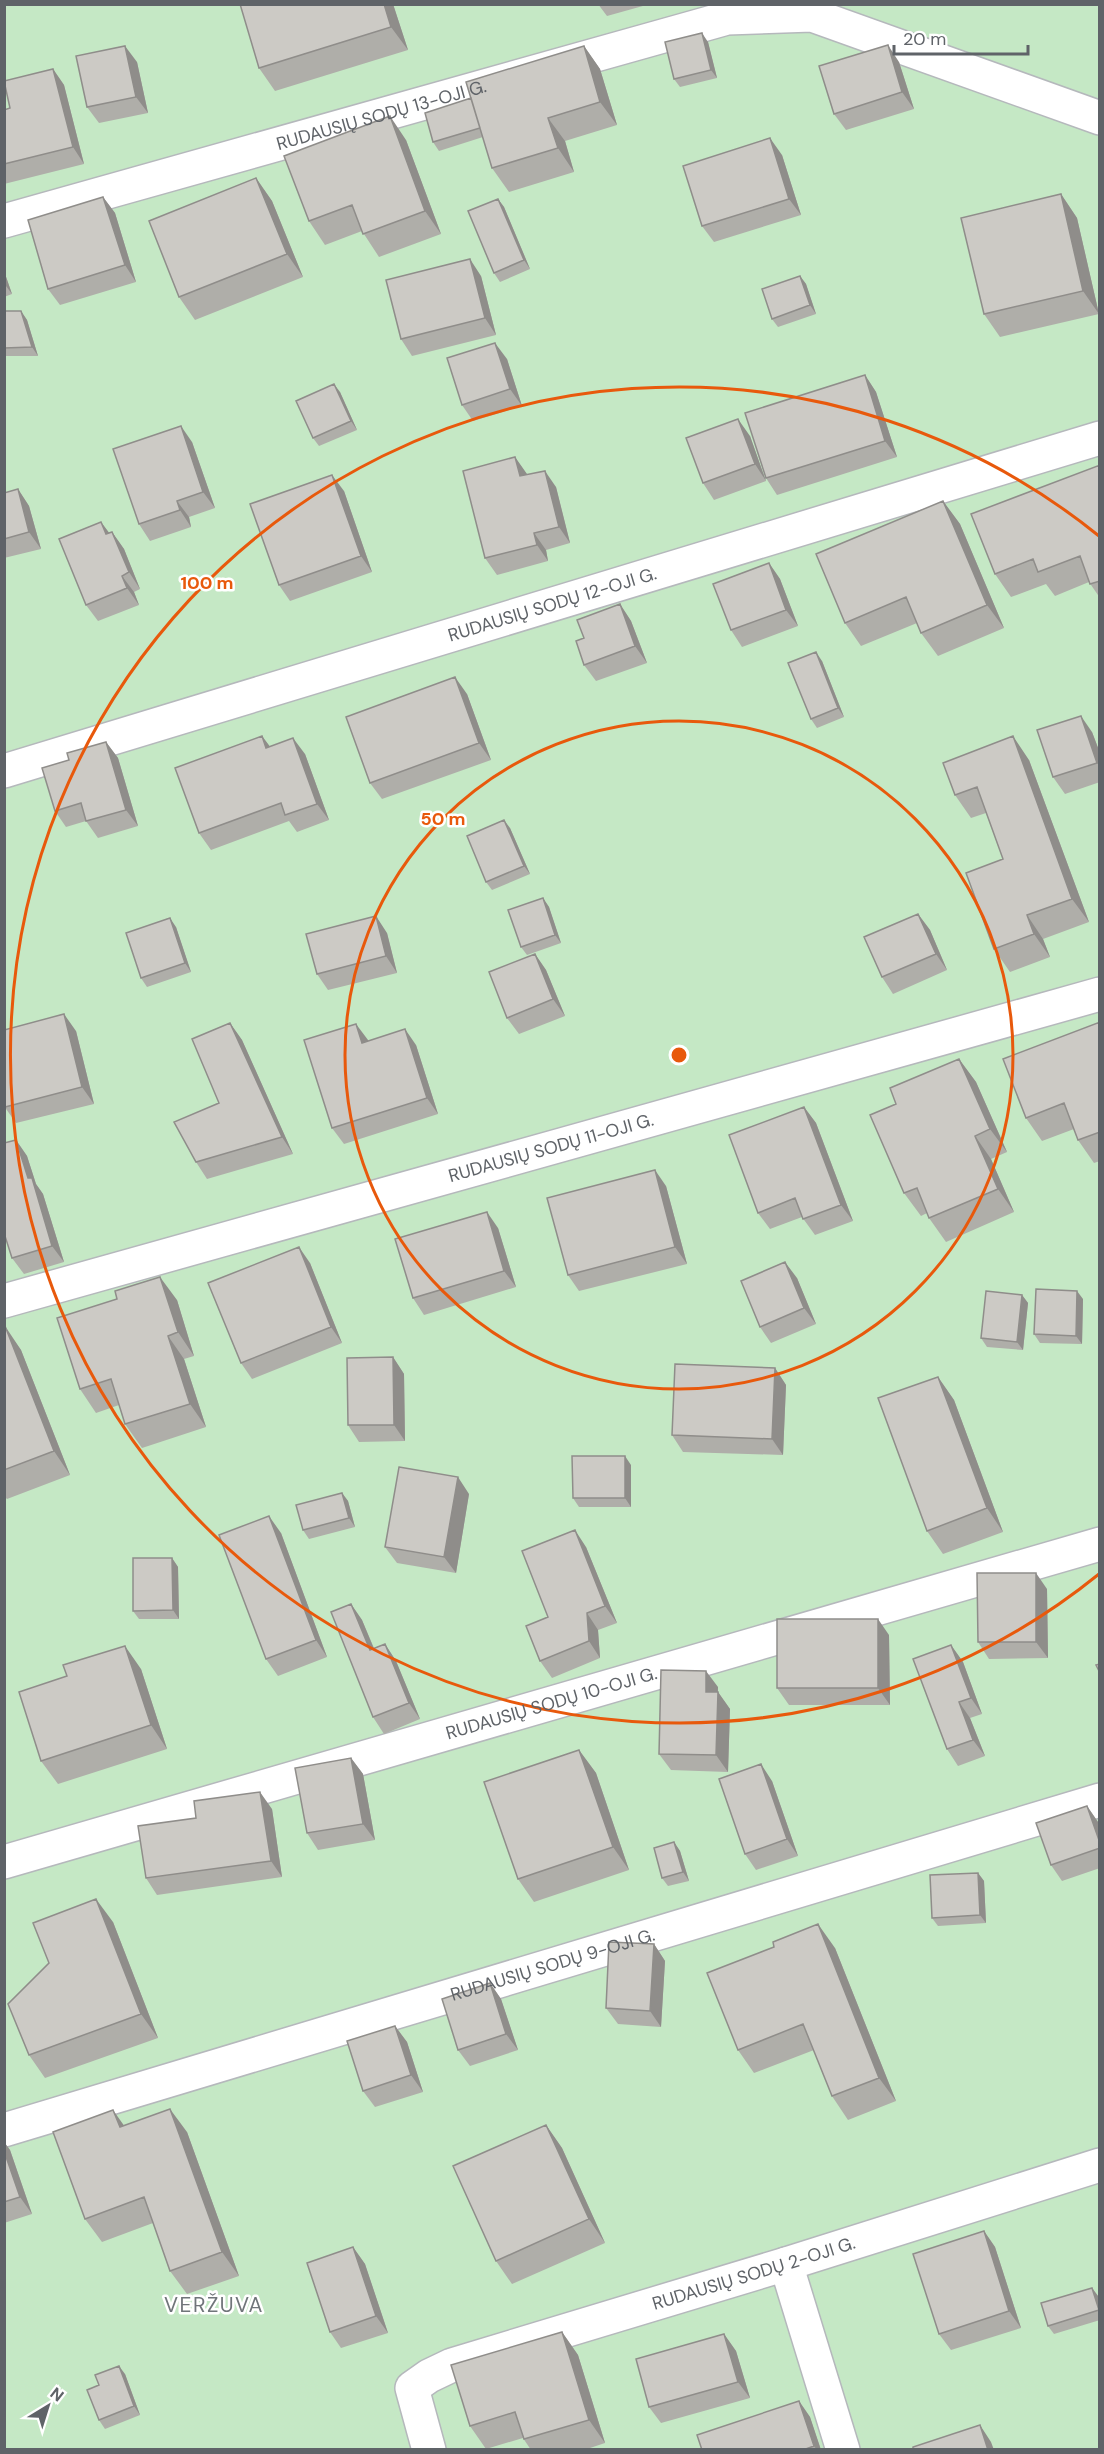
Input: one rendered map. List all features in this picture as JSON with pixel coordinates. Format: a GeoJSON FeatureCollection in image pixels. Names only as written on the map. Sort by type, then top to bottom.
{"type":"FeatureCollection","features":[{"type":"Feature","properties":{"kind":"street","name":"RUDAUSIŲ SODŲ 13-OJI G."},"geometry":{"type":"LineString","coordinates":[[4,221],[727,18],[812,15],[1100,117]]}},
{"type":"Feature","properties":{"kind":"street","name":"RUDAUSIŲ SODŲ 12-OJI G."},"geometry":{"type":"LineString","coordinates":[[4,771],[1100,438]]}},
{"type":"Feature","properties":{"kind":"street","name":"RUDAUSIŲ SODŲ 11-OJI G."},"geometry":{"type":"LineString","coordinates":[[4,1301],[1100,994]]}},
{"type":"Feature","properties":{"kind":"street","name":"RUDAUSIŲ SODŲ 10-OJI G."},"geometry":{"type":"LineString","coordinates":[[4,1862],[1100,1544]]}},
{"type":"Feature","properties":{"kind":"street","name":"RUDAUSIŲ SODŲ 9-OJI G."},"geometry":{"type":"LineString","coordinates":[[4,2130],[1100,1800]]}},
{"type":"Feature","properties":{"kind":"street","name":"RUDAUSIŲ SODŲ 2-OJI G."},"geometry":{"type":"LineString","coordinates":[[429,2450],[412,2388],[429,2376],[452,2366],[786,2264],[1100,2164]]}},
{"type":"Feature","properties":{"kind":"street"},"geometry":{"type":"LineString","coordinates":[[786,2264],[843,2450]]}},
{"type":"Feature","properties":{"kind":"green space"},"geometry":{"type":"Polygon","coordinates":[[[5,5],[1099,5],[1099,2449],[5,2450],[5,5]]]}},
{"type":"Feature","properties":{"kind":"building"},"geometry":{"type":"Polygon","coordinates":[[[240,4],[384,4],[391,27],[259,68],[240,4]]]}},
{"type":"Feature","properties":{"kind":"building"},"geometry":{"type":"Polygon","coordinates":[[[702,33],[711,70],[674,79],[665,42],[702,33]]]}},
{"type":"Feature","properties":{"kind":"building"},"geometry":{"type":"Polygon","coordinates":[[[888,45],[902,92],[834,114],[819,66],[888,45]]]}},
{"type":"Feature","properties":{"kind":"building"},"geometry":{"type":"Polygon","coordinates":[[[125,46],[136,97],[87,107],[76,56],[125,46]]]}},
{"type":"Feature","properties":{"kind":"building"},"geometry":{"type":"Polygon","coordinates":[[[584,46],[600,102],[548,118],[558,148],[492,168],[466,82],[584,46]]]}},
{"type":"Feature","properties":{"kind":"building"},"geometry":{"type":"Polygon","coordinates":[[[53,69],[73,147],[4,164],[4,110],[10,108],[4,81],[53,69]]]}},
{"type":"Feature","properties":{"kind":"building"},"geometry":{"type":"Polygon","coordinates":[[[471,98],[480,128],[433,142],[425,113],[471,98]]]}},
{"type":"Feature","properties":{"kind":"building"},"geometry":{"type":"Polygon","coordinates":[[[390,116],[425,211],[363,234],[352,205],[309,221],[284,156],[390,116]]]}},
{"type":"Feature","properties":{"kind":"building"},"geometry":{"type":"Polygon","coordinates":[[[770,138],[789,199],[702,226],[683,166],[770,138]]]}},
{"type":"Feature","properties":{"kind":"building"},"geometry":{"type":"Polygon","coordinates":[[[256,178],[287,254],[179,297],[149,221],[256,178]]]}},
{"type":"Feature","properties":{"kind":"building"},"geometry":{"type":"Polygon","coordinates":[[[1061,194],[1083,291],[984,314],[961,218],[1061,194]]]}},
{"type":"Feature","properties":{"kind":"building"},"geometry":{"type":"Polygon","coordinates":[[[103,197],[125,265],[48,289],[28,220],[103,197]]]}},
{"type":"Feature","properties":{"kind":"building"},"geometry":{"type":"Polygon","coordinates":[[[498,199],[524,260],[494,273],[468,211],[498,199]]]}},
{"type":"Feature","properties":{"kind":"building"},"geometry":{"type":"Polygon","coordinates":[[[470,259],[485,318],[401,339],[386,280],[470,259]]]}},
{"type":"Feature","properties":{"kind":"building"},"geometry":{"type":"Polygon","coordinates":[[[800,276],[810,305],[772,319],[762,289],[800,276]]]}},
{"type":"Feature","properties":{"kind":"building"},"geometry":{"type":"Polygon","coordinates":[[[4,311],[21,311],[32,347],[4,348],[4,311]]]}},
{"type":"Feature","properties":{"kind":"building"},"geometry":{"type":"Polygon","coordinates":[[[495,343],[510,389],[462,405],[447,358],[495,343]]]}},
{"type":"Feature","properties":{"kind":"building"},"geometry":{"type":"Polygon","coordinates":[[[865,375],[885,441],[766,478],[745,413],[865,375]]]}},
{"type":"Feature","properties":{"kind":"building"},"geometry":{"type":"Polygon","coordinates":[[[334,384],[351,421],[313,438],[296,401],[334,384]]]}},
{"type":"Feature","properties":{"kind":"building"},"geometry":{"type":"Polygon","coordinates":[[[738,419],[755,464],[703,483],[686,438],[738,419]]]}},
{"type":"Feature","properties":{"kind":"building"},"geometry":{"type":"Polygon","coordinates":[[[181,426],[203,492],[177,501],[180,510],[139,524],[113,449],[181,426]]]}},
{"type":"Feature","properties":{"kind":"building"},"geometry":{"type":"Polygon","coordinates":[[[515,457],[520,476],[545,471],[559,527],[534,533],[537,545],[485,558],[463,471],[515,457]]]}},
{"type":"Feature","properties":{"kind":"building"},"geometry":{"type":"Polygon","coordinates":[[[1100,465],[1100,581],[1090,584],[1080,556],[1038,572],[1033,559],[995,574],[971,514],[1100,465]]]}},
{"type":"Feature","properties":{"kind":"building"},"geometry":{"type":"Polygon","coordinates":[[[332,475],[361,556],[279,585],[250,504],[332,475]]]}},
{"type":"Feature","properties":{"kind":"building"},"geometry":{"type":"Polygon","coordinates":[[[18,489],[29,532],[4,539],[4,493],[18,489]]]}},
{"type":"Feature","properties":{"kind":"building"},"geometry":{"type":"Polygon","coordinates":[[[943,501],[987,605],[921,633],[906,597],[845,623],[816,554],[943,501]]]}},
{"type":"Feature","properties":{"kind":"building"},"geometry":{"type":"Polygon","coordinates":[[[101,522],[106,534],[112,532],[129,572],[122,576],[127,588],[86,605],[59,539],[101,522]]]}},
{"type":"Feature","properties":{"kind":"building"},"geometry":{"type":"Polygon","coordinates":[[[769,563],[786,610],[731,630],[713,584],[769,563]]]}},
{"type":"Feature","properties":{"kind":"building"},"geometry":{"type":"Polygon","coordinates":[[[620,604],[635,646],[584,665],[576,641],[584,638],[577,620],[620,604]]]}},
{"type":"Feature","properties":{"kind":"building"},"geometry":{"type":"Polygon","coordinates":[[[816,652],[838,708],[811,719],[788,663],[816,652]]]}},
{"type":"Feature","properties":{"kind":"building"},"geometry":{"type":"Polygon","coordinates":[[[455,677],[479,743],[370,783],[346,717],[455,677]]]}},
{"type":"Feature","properties":{"kind":"building"},"geometry":{"type":"Polygon","coordinates":[[[1081,716],[1097,763],[1053,777],[1037,730],[1081,716]]]}},
{"type":"Feature","properties":{"kind":"building"},"geometry":{"type":"Polygon","coordinates":[[[262,736],[266,748],[293,738],[317,804],[285,815],[281,803],[199,833],[175,768],[262,736]]]}},
{"type":"Feature","properties":{"kind":"building"},"geometry":{"type":"Polygon","coordinates":[[[1013,736],[1072,899],[1027,915],[1034,934],[994,949],[966,873],[1003,859],[977,787],[955,795],[943,763],[1013,736]]]}},
{"type":"Feature","properties":{"kind":"building"},"geometry":{"type":"Polygon","coordinates":[[[106,742],[126,810],[86,821],[81,803],[55,811],[42,768],[69,760],[67,753],[106,742]]]}},
{"type":"Feature","properties":{"kind":"building"},"geometry":{"type":"Polygon","coordinates":[[[504,820],[524,866],[486,882],[467,836],[504,820]]]}},
{"type":"Feature","properties":{"kind":"building"},"geometry":{"type":"Polygon","coordinates":[[[543,898],[555,935],[521,947],[508,910],[543,898]]]}},
{"type":"Feature","properties":{"kind":"building"},"geometry":{"type":"Polygon","coordinates":[[[918,914],[936,954],[882,977],[864,937],[918,914]]]}},
{"type":"Feature","properties":{"kind":"building"},"geometry":{"type":"Polygon","coordinates":[[[376,916],[386,956],[317,974],[306,934],[376,916]]]}},
{"type":"Feature","properties":{"kind":"building"},"geometry":{"type":"Polygon","coordinates":[[[170,918],[185,963],[141,978],[126,933],[170,918]]]}},
{"type":"Feature","properties":{"kind":"building"},"geometry":{"type":"Polygon","coordinates":[[[535,954],[553,999],[507,1018],[489,972],[535,954]]]}},
{"type":"Feature","properties":{"kind":"building"},"geometry":{"type":"Polygon","coordinates":[[[64,1014],[82,1087],[5,1107],[4,1030],[64,1014]]]}},
{"type":"Feature","properties":{"kind":"building"},"geometry":{"type":"Polygon","coordinates":[[[1100,1022],[1100,1132],[1078,1140],[1064,1103],[1026,1118],[1003,1059],[1100,1022]]]}},
{"type":"Feature","properties":{"kind":"building"},"geometry":{"type":"Polygon","coordinates":[[[230,1023],[282,1137],[196,1162],[174,1122],[219,1103],[192,1039],[230,1023]]]}},
{"type":"Feature","properties":{"kind":"building"},"geometry":{"type":"Polygon","coordinates":[[[356,1024],[362,1043],[405,1029],[427,1098],[332,1128],[304,1040],[356,1024]]]}},
{"type":"Feature","properties":{"kind":"building"},"geometry":{"type":"Polygon","coordinates":[[[959,1059],[990,1129],[975,1136],[998,1189],[929,1218],[917,1188],[904,1193],[870,1115],[896,1104],[890,1088],[959,1059]]]}},
{"type":"Feature","properties":{"kind":"building"},"geometry":{"type":"Polygon","coordinates":[[[804,1107],[841,1205],[803,1219],[795,1198],[758,1213],[729,1135],[804,1107]]]}},
{"type":"Feature","properties":{"kind":"building"},"geometry":{"type":"Polygon","coordinates":[[[16,1140],[28,1178],[32,1178],[52,1246],[12,1258],[4,1233],[4,1143],[16,1140]]]}},
{"type":"Feature","properties":{"kind":"building"},"geometry":{"type":"Polygon","coordinates":[[[655,1170],[675,1247],[568,1275],[547,1198],[655,1170]]]}},
{"type":"Feature","properties":{"kind":"building"},"geometry":{"type":"Polygon","coordinates":[[[487,1212],[504,1271],[413,1298],[395,1239],[487,1212]]]}},
{"type":"Feature","properties":{"kind":"building"},"geometry":{"type":"Polygon","coordinates":[[[299,1247],[331,1327],[241,1363],[208,1283],[299,1247]]]}},
{"type":"Feature","properties":{"kind":"building"},"geometry":{"type":"Polygon","coordinates":[[[785,1262],[804,1308],[760,1327],[741,1281],[785,1262]]]}},
{"type":"Feature","properties":{"kind":"building"},"geometry":{"type":"Polygon","coordinates":[[[160,1277],[178,1332],[168,1336],[190,1404],[125,1424],[111,1379],[80,1389],[57,1318],[117,1299],[115,1291],[160,1277]]]}},
{"type":"Feature","properties":{"kind":"building"},"geometry":{"type":"Polygon","coordinates":[[[1036,1289],[1077,1291],[1076,1336],[1034,1334],[1036,1289]]]}},
{"type":"Feature","properties":{"kind":"building"},"geometry":{"type":"Polygon","coordinates":[[[986,1291],[1022,1295],[1017,1342],[981,1338],[986,1291]]]}},
{"type":"Feature","properties":{"kind":"building"},"geometry":{"type":"Polygon","coordinates":[[[4,1327],[54,1451],[4,1470],[4,1327]]]}},
{"type":"Feature","properties":{"kind":"building"},"geometry":{"type":"Polygon","coordinates":[[[393,1357],[394,1425],[348,1425],[347,1358],[393,1357]]]}},
{"type":"Feature","properties":{"kind":"building"},"geometry":{"type":"Polygon","coordinates":[[[675,1364],[775,1368],[772,1439],[672,1435],[675,1364]]]}},
{"type":"Feature","properties":{"kind":"building"},"geometry":{"type":"Polygon","coordinates":[[[938,1377],[987,1508],[927,1531],[878,1398],[938,1377]]]}},
{"type":"Feature","properties":{"kind":"building"},"geometry":{"type":"Polygon","coordinates":[[[572,1456],[625,1456],[625,1498],[573,1498],[572,1456]]]}},
{"type":"Feature","properties":{"kind":"building"},"geometry":{"type":"Polygon","coordinates":[[[399,1467],[458,1477],[444,1557],[385,1547],[399,1467]]]}},
{"type":"Feature","properties":{"kind":"building"},"geometry":{"type":"Polygon","coordinates":[[[342,1493],[349,1518],[303,1530],[296,1505],[342,1493]]]}},
{"type":"Feature","properties":{"kind":"building"},"geometry":{"type":"Polygon","coordinates":[[[269,1516],[316,1640],[266,1659],[219,1535],[269,1516]]]}},
{"type":"Feature","properties":{"kind":"building"},"geometry":{"type":"Polygon","coordinates":[[[575,1530],[605,1606],[587,1613],[589,1641],[540,1661],[526,1626],[548,1617],[522,1551],[575,1530]]]}},
{"type":"Feature","properties":{"kind":"building"},"geometry":{"type":"Polygon","coordinates":[[[133,1558],[172,1558],[173,1610],[133,1611],[133,1558]]]}},
{"type":"Feature","properties":{"kind":"building"},"geometry":{"type":"Polygon","coordinates":[[[977,1573],[1036,1573],[1036,1642],[978,1642],[977,1573]]]}},
{"type":"Feature","properties":{"kind":"building"},"geometry":{"type":"Polygon","coordinates":[[[351,1604],[370,1650],[385,1644],[409,1703],[373,1717],[331,1612],[351,1604]]]}},
{"type":"Feature","properties":{"kind":"building"},"geometry":{"type":"Polygon","coordinates":[[[777,1619],[878,1619],[878,1688],[777,1688],[777,1619]]]}},
{"type":"Feature","properties":{"kind":"building"},"geometry":{"type":"Polygon","coordinates":[[[951,1645],[971,1698],[959,1702],[973,1740],[947,1749],[913,1659],[951,1645]]]}},
{"type":"Feature","properties":{"kind":"building"},"geometry":{"type":"Polygon","coordinates":[[[125,1646],[151,1725],[41,1761],[19,1692],[67,1676],[63,1665],[125,1646]]]}},
{"type":"Feature","properties":{"kind":"building"},"geometry":{"type":"Polygon","coordinates":[[[661,1670],[706,1671],[706,1692],[718,1692],[716,1755],[659,1754],[661,1670]]]}},
{"type":"Feature","properties":{"kind":"building"},"geometry":{"type":"Polygon","coordinates":[[[579,1750],[613,1847],[518,1879],[484,1782],[579,1750]]]}},
{"type":"Feature","properties":{"kind":"building"},"geometry":{"type":"Polygon","coordinates":[[[351,1758],[363,1824],[307,1833],[295,1768],[351,1758]]]}},
{"type":"Feature","properties":{"kind":"building"},"geometry":{"type":"Polygon","coordinates":[[[761,1764],[787,1839],[745,1854],[719,1779],[761,1764]]]}},
{"type":"Feature","properties":{"kind":"building"},"geometry":{"type":"Polygon","coordinates":[[[260,1792],[271,1861],[146,1878],[138,1826],[196,1818],[194,1801],[260,1792]]]}},
{"type":"Feature","properties":{"kind":"building"},"geometry":{"type":"Polygon","coordinates":[[[1087,1806],[1100,1848],[1051,1865],[1036,1823],[1087,1806]]]}},
{"type":"Feature","properties":{"kind":"building"},"geometry":{"type":"Polygon","coordinates":[[[674,1842],[683,1872],[662,1878],[654,1848],[674,1842]]]}},
{"type":"Feature","properties":{"kind":"building"},"geometry":{"type":"Polygon","coordinates":[[[978,1873],[980,1915],[932,1918],[930,1875],[978,1873]]]}},
{"type":"Feature","properties":{"kind":"building"},"geometry":{"type":"Polygon","coordinates":[[[96,1899],[141,2014],[29,2055],[8,2004],[49,1963],[33,1923],[96,1899]]]}},
{"type":"Feature","properties":{"kind":"building"},"geometry":{"type":"Polygon","coordinates":[[[818,1924],[879,2078],[832,2096],[803,2024],[738,2050],[707,1973],[774,1947],[773,1942],[818,1924]]]}},
{"type":"Feature","properties":{"kind":"building"},"geometry":{"type":"Polygon","coordinates":[[[609,1942],[654,1944],[650,2011],[606,2008],[609,1942]]]}},
{"type":"Feature","properties":{"kind":"building"},"geometry":{"type":"Polygon","coordinates":[[[490,1983],[506,2034],[458,2050],[442,1999],[490,1983]]]}},
{"type":"Feature","properties":{"kind":"building"},"geometry":{"type":"Polygon","coordinates":[[[395,2026],[411,2075],[363,2091],[347,2041],[395,2026]]]}},
{"type":"Feature","properties":{"kind":"building"},"geometry":{"type":"Polygon","coordinates":[[[170,2109],[222,2252],[170,2271],[144,2197],[85,2219],[53,2132],[113,2110],[120,2127],[170,2109]]]}},
{"type":"Feature","properties":{"kind":"building"},"geometry":{"type":"Polygon","coordinates":[[[546,2125],[589,2219],[496,2261],[453,2166],[546,2125]]]}},
{"type":"Feature","properties":{"kind":"building"},"geometry":{"type":"Polygon","coordinates":[[[4,2151],[20,2197],[4,2202],[4,2151]]]}},
{"type":"Feature","properties":{"kind":"building"},"geometry":{"type":"Polygon","coordinates":[[[984,2231],[1009,2311],[939,2334],[913,2254],[984,2231]]]}},
{"type":"Feature","properties":{"kind":"building"},"geometry":{"type":"Polygon","coordinates":[[[353,2247],[376,2316],[330,2332],[307,2263],[353,2247]]]}},
{"type":"Feature","properties":{"kind":"building"},"geometry":{"type":"Polygon","coordinates":[[[1092,2288],[1099,2310],[1048,2326],[1041,2303],[1092,2288]]]}},
{"type":"Feature","properties":{"kind":"building"},"geometry":{"type":"Polygon","coordinates":[[[562,2332],[589,2420],[524,2439],[515,2412],[470,2426],[451,2365],[562,2332]]]}},
{"type":"Feature","properties":{"kind":"building"},"geometry":{"type":"Polygon","coordinates":[[[724,2334],[738,2382],[649,2407],[636,2359],[724,2334]]]}},
{"type":"Feature","properties":{"kind":"building"},"geometry":{"type":"Polygon","coordinates":[[[119,2366],[134,2406],[99,2420],[87,2390],[99,2385],[95,2375],[119,2366]]]}},
{"type":"Feature","properties":{"kind":"building"},"geometry":{"type":"Polygon","coordinates":[[[799,2401],[814,2446],[803,2450],[702,2450],[697,2435],[799,2401]]]}},
{"type":"Feature","properties":{"kind":"building"},"geometry":{"type":"Polygon","coordinates":[[[980,2425],[988,2450],[913,2450],[913,2447],[980,2425]]]}},
{"type":"Feature","properties":{"kind":"district","name":"VERŽUVA"},"geometry":{"type":"Point","coordinates":[214,2305]}}]}
